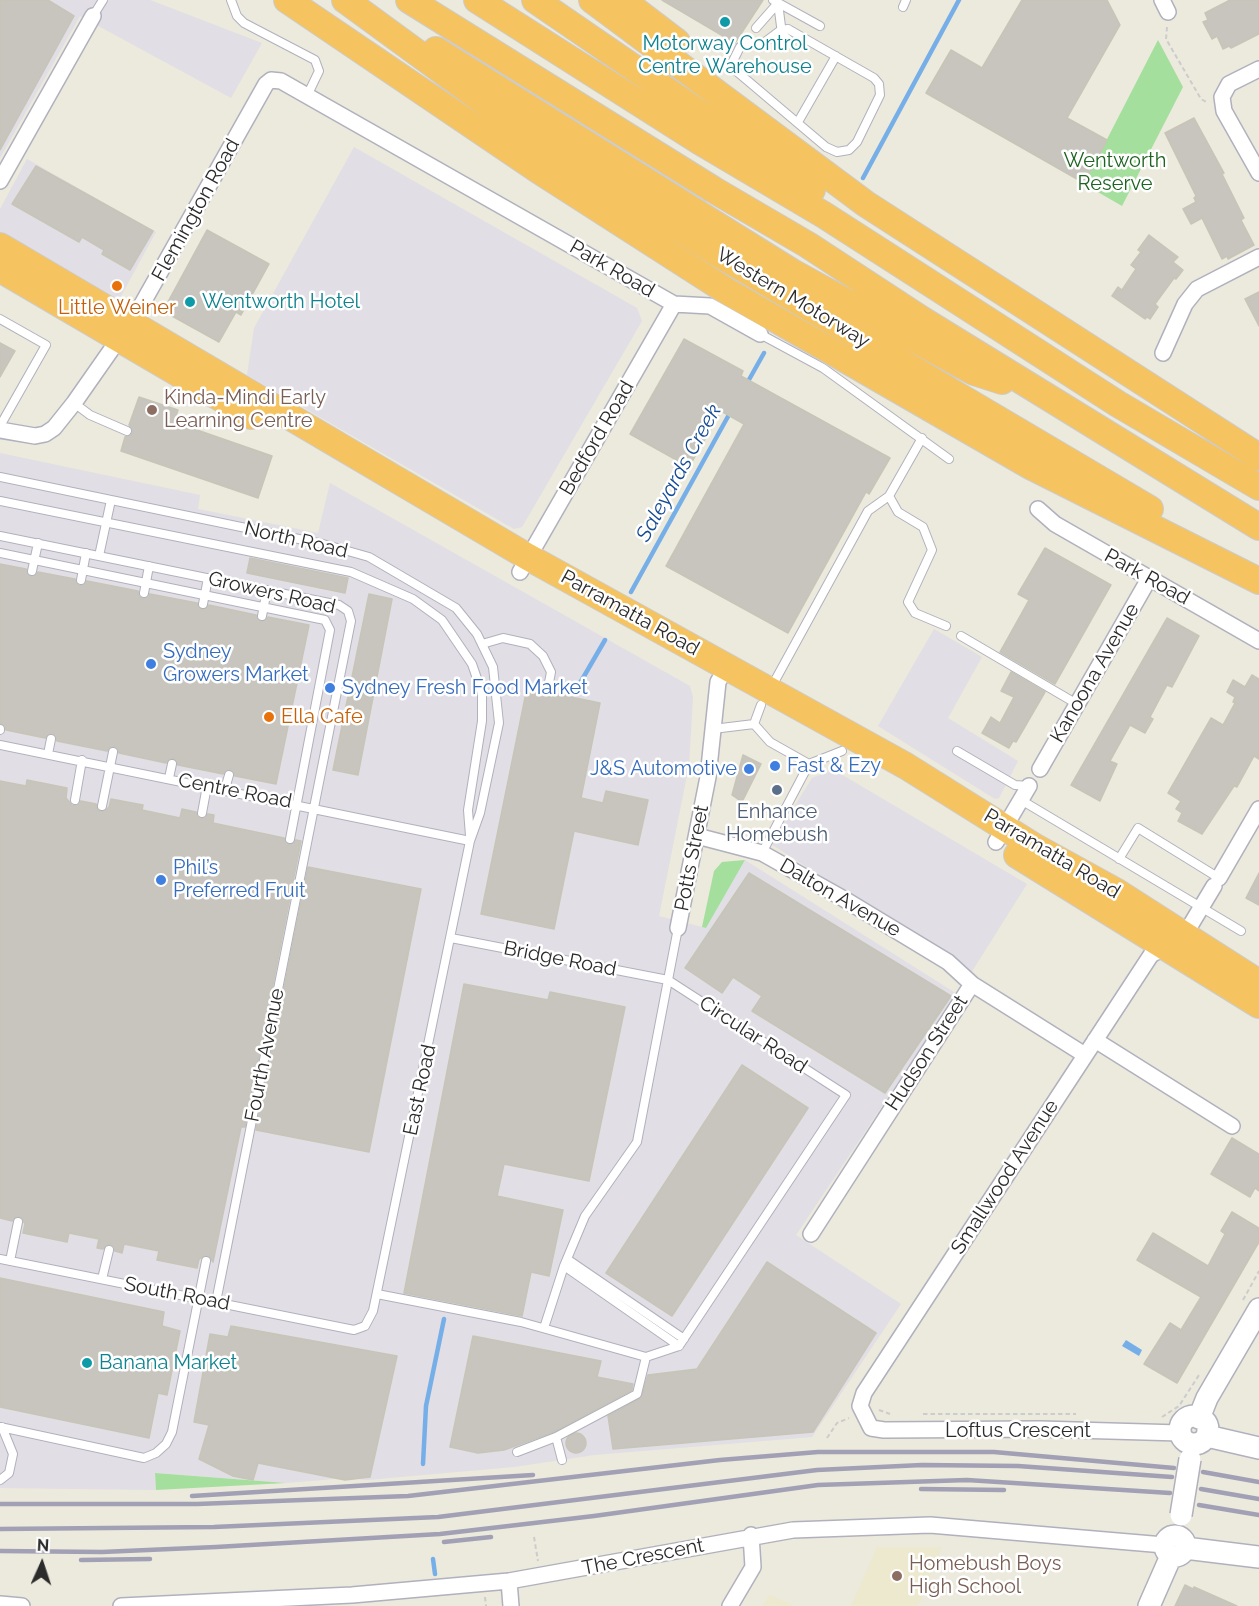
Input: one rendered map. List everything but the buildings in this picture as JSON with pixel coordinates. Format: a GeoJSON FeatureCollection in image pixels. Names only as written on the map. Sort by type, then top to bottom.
{"type":"FeatureCollection","features":[{"type":"Feature","properties":{"kind":"highway"},"geometry":{"type":"LineString","coordinates":[[286,0],[764,325],[1032,467],[1259,581]]}},
{"type":"Feature","properties":{"kind":"highway"},"geometry":{"type":"LineString","coordinates":[[345,0],[416,38],[484,80],[787,282]]}},
{"type":"Feature","properties":{"kind":"highway","name":"Western Motorway"},"geometry":{"type":"LineString","coordinates":[[345,0],[535,139],[815,298],[1138,502],[1259,567]]}},
{"type":"Feature","properties":{"kind":"highway"},"geometry":{"type":"LineString","coordinates":[[409,0],[695,178],[808,244],[921,319],[1259,527]]}},
{"type":"Feature","properties":{"kind":"highway"},"geometry":{"type":"LineString","coordinates":[[477,0],[699,141],[835,195]]}},
{"type":"Feature","properties":{"kind":"highway"},"geometry":{"type":"LineString","coordinates":[[535,0],[861,213],[991,284],[1259,457]]}},
{"type":"Feature","properties":{"kind":"highway"},"geometry":{"type":"LineString","coordinates":[[592,0],[835,195]]}},
{"type":"Feature","properties":{"kind":"highway"},"geometry":{"type":"LineString","coordinates":[[622,0],[835,195]]}},
{"type":"Feature","properties":{"kind":"highway"},"geometry":{"type":"LineString","coordinates":[[861,213],[884,254],[1118,404],[1259,487]]}},
{"type":"Feature","properties":{"kind":"highway","name":"Parramatta Road"},"geometry":{"type":"LineString","coordinates":[[0,246],[123,330]]}},
{"type":"Feature","properties":{"kind":"highway","name":"Parramatta Road"},"geometry":{"type":"LineString","coordinates":[[0,269],[123,330],[524,564],[722,674],[762,707],[1001,835],[1117,892],[1174,942],[1259,1005]]}},
{"type":"Feature","properties":{"kind":"highway"},"geometry":{"type":"LineString","coordinates":[[815,298],[974,372],[1040,392]]}},
{"type":"Feature","properties":{"kind":"highway","name":"Parramatta Road"},"geometry":{"type":"LineString","coordinates":[[762,707],[906,766],[1001,835]]}},
{"type":"Feature","properties":{"kind":"highway","name":"Parramatta Road"},"geometry":{"type":"LineString","coordinates":[[1174,942],[1259,982]]}},
{"type":"Feature","properties":{"kind":"street"},"geometry":{"type":"LineString","coordinates":[[0,181],[93,16]]}},
{"type":"Feature","properties":{"kind":"street"},"geometry":{"type":"LineString","coordinates":[[1259,69],[1229,84],[1223,104],[1259,173]]}},
{"type":"Feature","properties":{"kind":"street","name":"Park Road"},"geometry":{"type":"LineString","coordinates":[[271,80],[281,81],[674,304],[710,306],[764,325]]}},
{"type":"Feature","properties":{"kind":"street","name":"Flemington Road"},"geometry":{"type":"LineString","coordinates":[[0,428],[35,436],[45,434],[54,428],[74,403],[163,268],[266,84],[271,80]]}},
{"type":"Feature","properties":{"kind":"street"},"geometry":{"type":"LineString","coordinates":[[1163,353],[1185,304],[1197,289],[1259,257]]}},
{"type":"Feature","properties":{"kind":"street","name":"Bedford Road"},"geometry":{"type":"LineString","coordinates":[[524,564],[674,304]]}},
{"type":"Feature","properties":{"kind":"street","name":"Park Road"},"geometry":{"type":"LineString","coordinates":[[1038,509],[1055,524],[1259,641]]}},
{"type":"Feature","properties":{"kind":"street","name":"Kanoona Avenue"},"geometry":{"type":"LineString","coordinates":[[1040,769],[1150,577]]}},
{"type":"Feature","properties":{"kind":"street","name":"Potts Street"},"geometry":{"type":"LineString","coordinates":[[678,928],[708,777],[722,674]]}},
{"type":"Feature","properties":{"kind":"street"},"geometry":{"type":"LineString","coordinates":[[1001,835],[1025,793]]}},
{"type":"Feature","properties":{"kind":"street","name":"Smallwood Avenue"},"geometry":{"type":"LineString","coordinates":[[870,1411],[860,1406],[864,1393],[1153,952],[1174,942],[1201,908],[1259,809]]}},
{"type":"Feature","properties":{"kind":"street","name":"Dalton Avenue"},"geometry":{"type":"LineString","coordinates":[[697,836],[762,853],[948,962],[972,984]]}},
{"type":"Feature","properties":{"kind":"street","name":"Hudson Street"},"geometry":{"type":"LineString","coordinates":[[811,1234],[972,984],[1085,1055]]}},
{"type":"Feature","properties":{"kind":"street"},"geometry":{"type":"LineString","coordinates":[[1095,1040],[1232,1126]]}},
{"type":"Feature","properties":{"kind":"street"},"geometry":{"type":"LineString","coordinates":[[1149,1606],[1176,1540],[1194,1438],[1206,1398],[1259,1309]]}},
{"type":"Feature","properties":{"kind":"street","name":"Loftus Crescent"},"geometry":{"type":"LineString","coordinates":[[870,1411],[871,1428],[884,1430],[1040,1429],[1194,1438],[1259,1448]]}},
{"type":"Feature","properties":{"kind":"street","name":"The Crescent"},"geometry":{"type":"LineString","coordinates":[[121,1606],[201,1604],[352,1595],[509,1581],[752,1535],[793,1530],[930,1526],[1176,1540],[1259,1557]]}},
{"type":"Feature","properties":{"kind":"street"},"geometry":{"type":"LineString","coordinates":[[730,1606],[753,1567],[752,1535]]}},
{"type":"Feature","properties":{"kind":"street"},"geometry":{"type":"LineString","coordinates":[[509,1581],[511,1606]]}},
{"type":"Feature","properties":{"kind":"street"},"geometry":{"type":"LineString","coordinates":[[0,1604],[22,1606]]}},
{"type":"Feature","properties":{"kind":"lane"},"geometry":{"type":"LineString","coordinates":[[93,16],[103,0]]}},
{"type":"Feature","properties":{"kind":"lane"},"geometry":{"type":"LineString","coordinates":[[231,0],[237,16],[244,23],[315,60],[319,71],[307,96]]}},
{"type":"Feature","properties":{"kind":"lane"},"geometry":{"type":"LineString","coordinates":[[776,2],[820,26]]}},
{"type":"Feature","properties":{"kind":"lane"},"geometry":{"type":"LineString","coordinates":[[756,28],[776,2]]}},
{"type":"Feature","properties":{"kind":"lane"},"geometry":{"type":"LineString","coordinates":[[776,2],[782,30],[788,39]]}},
{"type":"Feature","properties":{"kind":"lane"},"geometry":{"type":"LineString","coordinates":[[788,29],[836,56],[874,78],[879,84],[880,95],[857,142],[849,150],[837,152],[826,147],[735,70],[732,63],[740,47],[746,44],[761,45],[782,30],[788,29]]}},
{"type":"Feature","properties":{"kind":"lane"},"geometry":{"type":"LineString","coordinates":[[798,122],[836,56]]}},
{"type":"Feature","properties":{"kind":"lane"},"geometry":{"type":"LineString","coordinates":[[0,319],[46,345],[0,428]]}},
{"type":"Feature","properties":{"kind":"lane"},"geometry":{"type":"LineString","coordinates":[[790,339],[823,368],[949,459]]}},
{"type":"Feature","properties":{"kind":"lane"},"geometry":{"type":"LineString","coordinates":[[74,403],[90,416],[127,431]]}},
{"type":"Feature","properties":{"kind":"lane"},"geometry":{"type":"LineString","coordinates":[[713,729],[762,707],[868,511],[889,496],[922,438]]}},
{"type":"Feature","properties":{"kind":"lane","name":"North Road"},"geometry":{"type":"LineString","coordinates":[[0,477],[324,544],[369,557],[456,608],[482,644],[493,667],[499,723],[480,813],[470,841]]}},
{"type":"Feature","properties":{"kind":"lane"},"geometry":{"type":"LineString","coordinates":[[889,496],[898,512],[923,527],[932,550],[908,602],[915,613],[946,626]]}},
{"type":"Feature","properties":{"kind":"lane"},"geometry":{"type":"LineString","coordinates":[[99,556],[111,500]]}},
{"type":"Feature","properties":{"kind":"lane"},"geometry":{"type":"LineString","coordinates":[[0,501],[351,572],[413,599],[442,620],[472,664],[482,693],[482,721],[468,810],[470,841]]}},
{"type":"Feature","properties":{"kind":"lane","name":"Growers Road"},"geometry":{"type":"LineString","coordinates":[[0,536],[339,605],[348,611],[351,621],[314,807]]}},
{"type":"Feature","properties":{"kind":"lane"},"geometry":{"type":"LineString","coordinates":[[32,571],[38,543]]}},
{"type":"Feature","properties":{"kind":"lane","name":"Growers Road"},"geometry":{"type":"LineString","coordinates":[[0,553],[205,595],[263,611],[325,620],[330,630],[297,804]]}},
{"type":"Feature","properties":{"kind":"lane"},"geometry":{"type":"LineString","coordinates":[[81,580],[86,553]]}},
{"type":"Feature","properties":{"kind":"lane"},"geometry":{"type":"LineString","coordinates":[[144,592],[149,566]]}},
{"type":"Feature","properties":{"kind":"lane"},"geometry":{"type":"LineString","coordinates":[[203,604],[208,578]]}},
{"type":"Feature","properties":{"kind":"lane"},"geometry":{"type":"LineString","coordinates":[[263,611],[267,590]]}},
{"type":"Feature","properties":{"kind":"lane"},"geometry":{"type":"LineString","coordinates":[[961,636],[1077,704]]}},
{"type":"Feature","properties":{"kind":"lane"},"geometry":{"type":"LineString","coordinates":[[482,644],[503,638],[530,644],[543,656],[548,665],[550,672],[548,688]]}},
{"type":"Feature","properties":{"kind":"lane"},"geometry":{"type":"LineString","coordinates":[[762,707],[770,742],[809,764]]}},
{"type":"Feature","properties":{"kind":"lane"},"geometry":{"type":"LineString","coordinates":[[48,754],[51,739]]}},
{"type":"Feature","properties":{"kind":"lane","name":"Centre Road"},"geometry":{"type":"LineString","coordinates":[[0,745],[314,807],[470,841]]}},
{"type":"Feature","properties":{"kind":"lane"},"geometry":{"type":"LineString","coordinates":[[762,853],[809,764],[842,751]]}},
{"type":"Feature","properties":{"kind":"lane"},"geometry":{"type":"LineString","coordinates":[[957,751],[1015,785],[1119,859],[1240,931]]}},
{"type":"Feature","properties":{"kind":"lane"},"geometry":{"type":"LineString","coordinates":[[102,806],[113,752]]}},
{"type":"Feature","properties":{"kind":"lane"},"geometry":{"type":"LineString","coordinates":[[75,800],[82,760]]}},
{"type":"Feature","properties":{"kind":"lane"},"geometry":{"type":"LineString","coordinates":[[169,778],[172,764]]}},
{"type":"Feature","properties":{"kind":"lane"},"geometry":{"type":"LineString","coordinates":[[225,789],[228,775]]}},
{"type":"Feature","properties":{"kind":"lane"},"geometry":{"type":"LineString","coordinates":[[202,813],[207,786]]}},
{"type":"Feature","properties":{"kind":"lane"},"geometry":{"type":"LineString","coordinates":[[290,839],[297,804]]}},
{"type":"Feature","properties":{"kind":"lane","name":"Fourth Avenue"},"geometry":{"type":"LineString","coordinates":[[216,1302],[314,807]]}},
{"type":"Feature","properties":{"kind":"lane"},"geometry":{"type":"LineString","coordinates":[[1119,859],[1138,828],[1216,882]]}},
{"type":"Feature","properties":{"kind":"lane","name":"East Road"},"geometry":{"type":"LineString","coordinates":[[354,1330],[365,1326],[370,1321],[377,1294],[470,841]]}},
{"type":"Feature","properties":{"kind":"lane","name":"Potts Street"},"geometry":{"type":"LineString","coordinates":[[668,980],[678,928]]}},
{"type":"Feature","properties":{"kind":"lane","name":"Bridge Road"},"geometry":{"type":"LineString","coordinates":[[451,938],[668,980]]}},
{"type":"Feature","properties":{"kind":"lane"},"geometry":{"type":"LineString","coordinates":[[544,1328],[566,1262],[585,1216],[637,1142],[668,980]]}},
{"type":"Feature","properties":{"kind":"lane","name":"Circular Road"},"geometry":{"type":"LineString","coordinates":[[668,980],[846,1095],[682,1342]]}},
{"type":"Feature","properties":{"kind":"lane"},"geometry":{"type":"LineString","coordinates":[[10,1261],[18,1222]]}},
{"type":"Feature","properties":{"kind":"lane"},"geometry":{"type":"LineString","coordinates":[[102,1280],[109,1250]]}},
{"type":"Feature","properties":{"kind":"lane","name":"South Road"},"geometry":{"type":"LineString","coordinates":[[0,1259],[354,1330]]}},
{"type":"Feature","properties":{"kind":"lane"},"geometry":{"type":"LineString","coordinates":[[1,1427],[144,1458],[156,1453],[166,1444],[172,1432],[206,1261]]}},
{"type":"Feature","properties":{"kind":"lane"},"geometry":{"type":"LineString","coordinates":[[566,1262],[682,1342]]}},
{"type":"Feature","properties":{"kind":"lane"},"geometry":{"type":"LineString","coordinates":[[377,1294],[520,1322],[646,1357],[682,1342]]}},
{"type":"Feature","properties":{"kind":"lane"},"geometry":{"type":"LineString","coordinates":[[517,1452],[556,1437],[637,1394],[646,1357]]}},
{"type":"Feature","properties":{"kind":"lane"},"geometry":{"type":"LineString","coordinates":[[0,1480],[9,1473],[13,1454],[1,1427]]}},
{"type":"Feature","properties":{"kind":"lane"},"geometry":{"type":"LineString","coordinates":[[556,1437],[562,1460]]}},
{"type":"Feature","properties":{"kind":"path"},"geometry":{"type":"LineString","coordinates":[[1165,6],[1166,39],[1201,99],[1223,104]]}},
{"type":"Feature","properties":{"kind":"path"},"geometry":{"type":"LineString","coordinates":[[1156,1419],[1179,1406],[1189,1390]]}},
{"type":"Feature","properties":{"kind":"path"},"geometry":{"type":"LineString","coordinates":[[827,1438],[837,1423],[870,1411],[891,1414]]}},
{"type":"Feature","properties":{"kind":"path"},"geometry":{"type":"LineString","coordinates":[[914,1414],[1078,1414]]}},
{"type":"Feature","properties":{"kind":"path"},"geometry":{"type":"LineString","coordinates":[[534,1537],[538,1566]]}},
{"type":"Feature","properties":{"kind":"shaded area"},"geometry":{"type":"Polygon","coordinates":[[[0,0],[150,0],[262,43],[231,98],[80,16],[0,158],[0,0]]]}},
{"type":"Feature","properties":{"kind":"shaded area"},"geometry":{"type":"Polygon","coordinates":[[[354,147],[637,308],[642,321],[522,527],[514,529],[247,375],[254,328],[354,147]]]}},
{"type":"Feature","properties":{"kind":"shaded area"},"geometry":{"type":"Polygon","coordinates":[[[27,159],[156,232],[121,296],[111,298],[0,232],[0,209],[27,159]]]}},
{"type":"Feature","properties":{"kind":"shaded area"},"geometry":{"type":"Polygon","coordinates":[[[0,453],[200,495],[198,509],[318,533],[330,483],[690,686],[693,697],[689,765],[659,916],[706,928],[745,860],[957,994],[796,1235],[901,1304],[812,1437],[594,1455],[514,1467],[367,1480],[347,1478],[286,1483],[155,1473],[156,1490],[0,1488],[0,453]]]}},
{"type":"Feature","properties":{"kind":"shaded area"},"geometry":{"type":"Polygon","coordinates":[[[934,629],[982,657],[948,718],[1018,761],[999,798],[995,799],[878,726],[934,629]]]}},
{"type":"Feature","properties":{"kind":"shaded area"},"geometry":{"type":"Polygon","coordinates":[[[834,770],[1027,884],[971,973],[771,844],[812,778],[834,770]]]}},
{"type":"Feature","properties":{"kind":"shaded area","name":"Homebush Boys High School"},"geometry":{"type":"Polygon","coordinates":[[[877,1547],[942,1547],[918,1606],[851,1606],[877,1547]]]}},
{"type":"Feature","properties":{"kind":"shaded area"},"geometry":{"type":"Polygon","coordinates":[[[770,1595],[794,1606],[762,1606],[770,1595]]]}},
{"type":"Feature","properties":{"kind":"green space","name":"Wentworth Reserve"},"geometry":{"type":"Polygon","coordinates":[[[1158,40],[1183,87],[1122,206],[1084,184],[1158,40]]]}},
{"type":"Feature","properties":{"kind":"green space"},"geometry":{"type":"Polygon","coordinates":[[[745,860],[706,928],[702,927],[714,871],[722,862],[745,860]]]}},
{"type":"Feature","properties":{"kind":"green space"},"geometry":{"type":"Polygon","coordinates":[[[155,1473],[286,1483],[156,1490],[155,1473]]]}},
{"type":"Feature","properties":{"kind":"water"},"geometry":{"type":"Polygon","coordinates":[[[1126,1340],[1142,1350],[1139,1356],[1122,1346],[1126,1340]]]}},
{"type":"Feature","properties":{"kind":"waterway","name":"Saleyards Creek"},"geometry":{"type":"LineString","coordinates":[[863,178],[959,0]]}},
{"type":"Feature","properties":{"kind":"waterway","name":"Saleyards Creek"},"geometry":{"type":"LineString","coordinates":[[746,385],[764,353]]}},
{"type":"Feature","properties":{"kind":"waterway","name":"Saleyards Creek"},"geometry":{"type":"LineString","coordinates":[[631,592],[731,411]]}},
{"type":"Feature","properties":{"kind":"waterway","name":"Saleyards Creek"},"geometry":{"type":"LineString","coordinates":[[576,690],[605,640]]}},
{"type":"Feature","properties":{"kind":"waterway","name":"Saleyards Creek"},"geometry":{"type":"LineString","coordinates":[[423,1464],[426,1406],[444,1319]]}},
{"type":"Feature","properties":{"kind":"waterway"},"geometry":{"type":"LineString","coordinates":[[433,1559],[435,1574]]}},
{"type":"Feature","properties":{"kind":"railway"},"geometry":{"type":"LineString","coordinates":[[0,1504],[197,1504],[408,1496],[720,1460],[818,1452],[994,1452],[1174,1468]]}},
{"type":"Feature","properties":{"kind":"railway"},"geometry":{"type":"LineString","coordinates":[[0,1529],[214,1527],[438,1517],[817,1470],[922,1465],[1018,1466],[1172,1477]]}},
{"type":"Feature","properties":{"kind":"railway"},"geometry":{"type":"LineString","coordinates":[[1203,1472],[1259,1482]]}},
{"type":"Feature","properties":{"kind":"railway"},"geometry":{"type":"LineString","coordinates":[[192,1496],[533,1475]]}},
{"type":"Feature","properties":{"kind":"railway"},"geometry":{"type":"LineString","coordinates":[[0,1551],[102,1552],[440,1534],[594,1516],[818,1485],[967,1480],[1170,1493]]}},
{"type":"Feature","properties":{"kind":"railway"},"geometry":{"type":"LineString","coordinates":[[921,1489],[1004,1490]]}},
{"type":"Feature","properties":{"kind":"railway"},"geometry":{"type":"LineString","coordinates":[[1201,1489],[1259,1499]]}},
{"type":"Feature","properties":{"kind":"railway"},"geometry":{"type":"LineString","coordinates":[[1199,1505],[1259,1515]]}},
{"type":"Feature","properties":{"kind":"railway"},"geometry":{"type":"LineString","coordinates":[[444,1542],[491,1537]]}},
{"type":"Feature","properties":{"kind":"railway"},"geometry":{"type":"LineString","coordinates":[[81,1560],[150,1559]]}},
{"type":"Feature","properties":{"kind":"place","name":"Motorway Control Centre Warehouse"},"geometry":{"type":"Point","coordinates":[725,22]}},
{"type":"Feature","properties":{"kind":"place","name":"Little Weiner"},"geometry":{"type":"Point","coordinates":[117,286]}},
{"type":"Feature","properties":{"kind":"place","name":"Wentworth Hotel"},"geometry":{"type":"Point","coordinates":[190,302]}},
{"type":"Feature","properties":{"kind":"place","name":"Kinda-Mindi Early Learning Centre"},"geometry":{"type":"Point","coordinates":[152,410]}},
{"type":"Feature","properties":{"kind":"place","name":"Sydney Growers Market"},"geometry":{"type":"Point","coordinates":[151,664]}},
{"type":"Feature","properties":{"kind":"place","name":"Sydney Fresh Food Market"},"geometry":{"type":"Point","coordinates":[330,688]}},
{"type":"Feature","properties":{"kind":"place","name":"Ella Cafe"},"geometry":{"type":"Point","coordinates":[269,717]}},
{"type":"Feature","properties":{"kind":"place","name":"Fast & Ezy"},"geometry":{"type":"Point","coordinates":[775,766]}},
{"type":"Feature","properties":{"kind":"place","name":"J&S Automotive"},"geometry":{"type":"Point","coordinates":[749,769]}},
{"type":"Feature","properties":{"kind":"place","name":"Enhance Homebush"},"geometry":{"type":"Point","coordinates":[777,790]}},
{"type":"Feature","properties":{"kind":"place","name":"Phil’s Preferred Fruit"},"geometry":{"type":"Point","coordinates":[161,880]}},
{"type":"Feature","properties":{"kind":"place","name":"Banana Market"},"geometry":{"type":"Point","coordinates":[87,1363]}},
{"type":"Feature","properties":{"kind":"place","name":"Homebush Boys High School"},"geometry":{"type":"Point","coordinates":[897,1576]}}]}
